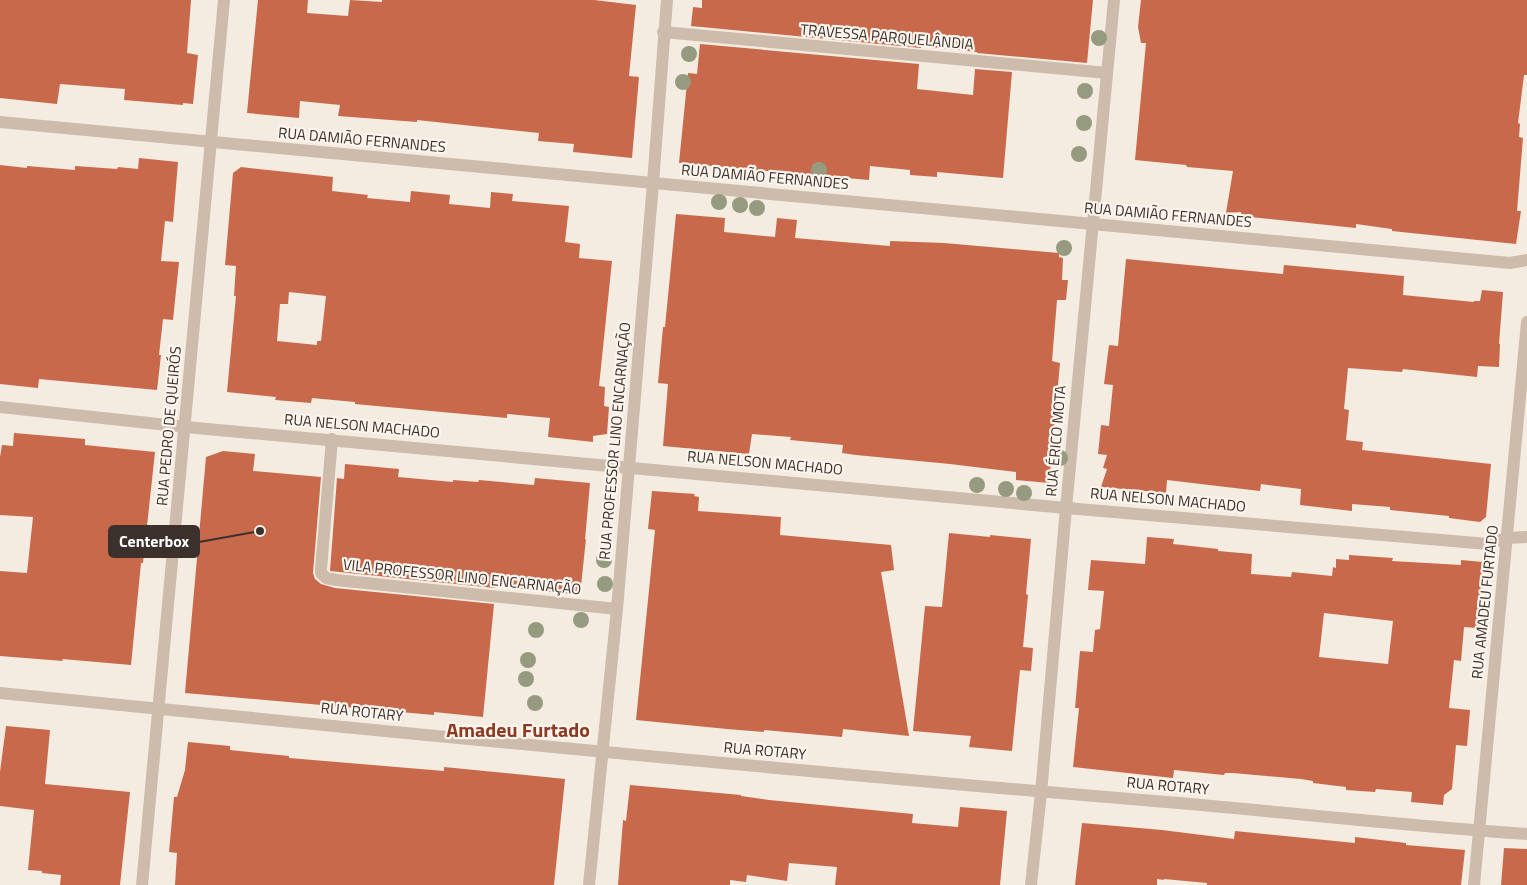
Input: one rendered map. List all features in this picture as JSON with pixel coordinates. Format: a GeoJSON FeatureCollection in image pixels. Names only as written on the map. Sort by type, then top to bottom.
{"type":"FeatureCollection","features":[{"type":"Feature","properties":{"kind":"street","name":"RUA PEDRO DE QUEIRÓS"},"geometry":{"type":"LineString","coordinates":[[142,885],[224,0]]}},
{"type":"Feature","properties":{"kind":"street","name":"RUA PROFESSOR LINO ENCARNAÇÃO"},"geometry":{"type":"LineString","coordinates":[[589,885],[617,609],[667,0]]}},
{"type":"Feature","properties":{"kind":"street","name":"RUA ÉRICO MOTA"},"geometry":{"type":"LineString","coordinates":[[1031,885],[1042,793],[1066,508],[1114,0]]}},
{"type":"Feature","properties":{"kind":"street","name":"TRAVESSA PARQUELÂNDIA"},"geometry":{"type":"LineString","coordinates":[[664,32],[1107,73]]}},
{"type":"Feature","properties":{"kind":"street","name":"RUA DAMIÃO FERNANDES"},"geometry":{"type":"LineString","coordinates":[[0,122],[1510,263],[1527,260]]}},
{"type":"Feature","properties":{"kind":"street","name":"RUA AMADEU FURTADO"},"geometry":{"type":"LineString","coordinates":[[1474,885],[1527,322]]}},
{"type":"Feature","properties":{"kind":"street","name":"RUA NELSON MACHADO"},"geometry":{"type":"LineString","coordinates":[[0,407],[332,440],[1066,508],[1488,544],[1507,538],[1527,537]]}},
{"type":"Feature","properties":{"kind":"street","name":"VILA PROFESSOR LINO ENCARNAÇÃO"},"geometry":{"type":"LineString","coordinates":[[332,440],[321,569],[321,573],[326,578],[617,609]]}},
{"type":"Feature","properties":{"kind":"street","name":"RUA ROTARY"},"geometry":{"type":"LineString","coordinates":[[0,693],[1042,793],[1527,834]]}},
{"type":"Feature","properties":{"kind":"building"},"geometry":{"type":"Polygon","coordinates":[[[0,0],[191,0],[187,53],[198,55],[193,104],[183,103],[183,105],[124,100],[125,89],[60,84],[57,104],[0,98],[0,0]]]}},
{"type":"Feature","properties":{"kind":"building"},"geometry":{"type":"Polygon","coordinates":[[[258,0],[308,0],[307,13],[348,16],[350,0],[382,2],[382,0],[594,0],[636,5],[629,76],[639,77],[632,158],[573,152],[574,144],[538,141],[539,133],[417,120],[417,122],[338,116],[340,105],[300,101],[299,118],[247,113],[258,0]]]}},
{"type":"Feature","properties":{"kind":"building"},"geometry":{"type":"Polygon","coordinates":[[[702,0],[1093,0],[1087,63],[691,26],[693,7],[702,8],[702,0]]]}},
{"type":"Feature","properties":{"kind":"building"},"geometry":{"type":"Polygon","coordinates":[[[1141,0],[1527,0],[1527,75],[1524,75],[1518,123],[1520,124],[1519,137],[1523,138],[1517,211],[1521,211],[1516,244],[1392,231],[1392,229],[1356,224],[1356,228],[1241,216],[1241,212],[1226,213],[1233,171],[1135,160],[1146,43],[1141,43],[1138,27],[1141,0]]]}},
{"type":"Feature","properties":{"kind":"building"},"geometry":{"type":"Polygon","coordinates":[[[700,44],[919,64],[917,89],[973,95],[975,69],[1012,72],[1003,178],[937,172],[937,177],[910,175],[910,170],[870,166],[869,180],[679,163],[688,73],[697,74],[700,44]]]}},
{"type":"Feature","properties":{"kind":"building"},"geometry":{"type":"Polygon","coordinates":[[[139,158],[178,162],[173,222],[165,221],[161,261],[179,262],[173,320],[163,319],[157,390],[39,379],[38,388],[0,384],[0,165],[75,170],[75,166],[138,169],[139,158]]]}},
{"type":"Feature","properties":{"kind":"building"},"geometry":{"type":"Polygon","coordinates":[[[241,167],[333,177],[332,191],[368,195],[367,198],[410,202],[411,191],[450,195],[449,204],[490,208],[491,192],[513,194],[512,201],[569,206],[565,242],[580,244],[579,258],[612,261],[599,386],[605,387],[604,406],[609,407],[607,434],[593,436],[593,442],[548,437],[550,418],[507,414],[507,418],[355,404],[355,402],[312,398],[311,403],[275,400],[276,397],[227,392],[236,296],[234,296],[236,266],[225,265],[233,173],[241,167]],[[289,292],[288,304],[280,304],[277,341],[317,345],[317,341],[321,341],[326,296],[289,292]]]}},
{"type":"Feature","properties":{"kind":"building"},"geometry":{"type":"Polygon","coordinates":[[[676,214],[725,218],[724,232],[775,237],[777,218],[797,220],[795,238],[890,246],[890,241],[944,243],[1059,253],[1059,257],[1063,258],[1062,280],[1068,280],[1066,300],[1057,300],[1052,361],[1060,363],[1049,483],[1016,480],[1016,472],[842,453],[843,445],[790,440],[791,437],[752,434],[749,454],[663,446],[668,384],[658,383],[676,214]]]}},
{"type":"Feature","properties":{"kind":"building"},"geometry":{"type":"Polygon","coordinates":[[[1126,259],[1283,274],[1284,265],[1404,276],[1403,295],[1474,302],[1480,301],[1482,290],[1503,292],[1499,367],[1478,366],[1477,377],[1403,369],[1402,372],[1348,368],[1344,409],[1349,410],[1346,440],[1363,442],[1362,450],[1491,464],[1486,517],[1480,522],[1449,518],[1449,516],[1390,510],[1390,507],[1352,504],[1352,511],[1300,505],[1301,489],[1261,484],[1260,491],[1167,480],[1166,493],[1101,487],[1107,469],[1103,468],[1107,455],[1098,454],[1101,425],[1109,426],[1113,385],[1104,384],[1109,345],[1118,346],[1126,259]]]}},
{"type":"Feature","properties":{"kind":"building"},"geometry":{"type":"Polygon","coordinates":[[[14,433],[85,439],[85,445],[155,452],[131,665],[0,656],[0,571],[27,573],[33,517],[0,515],[0,457],[2,445],[13,446],[14,433]]]}},
{"type":"Feature","properties":{"kind":"building"},"geometry":{"type":"Polygon","coordinates":[[[223,451],[255,454],[253,471],[321,477],[313,573],[315,579],[321,584],[335,588],[494,604],[483,717],[434,712],[434,715],[185,693],[206,457],[223,451]]]}},
{"type":"Feature","properties":{"kind":"building"},"geometry":{"type":"Polygon","coordinates":[[[345,464],[399,469],[398,477],[453,482],[453,480],[478,482],[479,480],[534,485],[535,478],[590,483],[580,595],[330,571],[337,478],[344,479],[345,464]]]}},
{"type":"Feature","properties":{"kind":"building"},"geometry":{"type":"Polygon","coordinates":[[[652,491],[695,494],[694,496],[699,497],[698,511],[781,517],[780,535],[891,545],[894,570],[881,572],[909,736],[843,729],[842,737],[636,720],[655,530],[648,529],[652,491]]]}},
{"type":"Feature","properties":{"kind":"building"},"geometry":{"type":"Polygon","coordinates":[[[949,533],[1031,539],[1023,647],[1033,648],[1031,671],[1020,670],[1012,751],[969,747],[971,736],[913,731],[925,606],[942,607],[949,533]]]}},
{"type":"Feature","properties":{"kind":"building"},"geometry":{"type":"Polygon","coordinates":[[[1147,537],[1174,539],[1173,544],[1252,554],[1251,574],[1291,577],[1292,572],[1332,576],[1333,567],[1336,568],[1336,559],[1349,560],[1349,555],[1393,558],[1392,561],[1461,565],[1461,560],[1483,562],[1477,628],[1464,627],[1461,661],[1454,660],[1449,708],[1470,710],[1467,746],[1456,745],[1452,789],[1444,795],[1443,805],[1411,802],[1412,792],[1376,789],[1375,792],[1346,790],[1346,787],[1313,783],[1313,781],[1301,779],[1174,770],[1173,778],[1073,767],[1079,708],[1075,708],[1080,651],[1093,652],[1095,630],[1100,629],[1104,591],[1088,590],[1091,560],[1145,564],[1147,537]],[[1324,613],[1319,657],[1388,664],[1393,621],[1324,613]]]}},
{"type":"Feature","properties":{"kind":"building"},"geometry":{"type":"Polygon","coordinates":[[[6,726],[50,730],[45,784],[130,792],[120,885],[60,885],[61,875],[28,870],[34,810],[0,806],[0,772],[6,726]]]}},
{"type":"Feature","properties":{"kind":"building"},"geometry":{"type":"Polygon","coordinates":[[[188,742],[230,746],[230,750],[289,756],[289,758],[444,771],[444,767],[565,779],[554,885],[175,885],[177,853],[169,852],[174,797],[177,797],[185,770],[188,742]]]}},
{"type":"Feature","properties":{"kind":"building"},"geometry":{"type":"Polygon","coordinates":[[[630,785],[913,814],[912,823],[958,827],[960,807],[1007,811],[1000,885],[835,885],[837,867],[789,863],[787,881],[747,875],[746,882],[730,880],[730,885],[618,885],[623,820],[626,821],[630,785]]]}},
{"type":"Feature","properties":{"kind":"building"},"geometry":{"type":"Polygon","coordinates":[[[1082,823],[1234,839],[1235,831],[1355,843],[1355,837],[1406,843],[1406,845],[1465,850],[1461,885],[1207,885],[1207,883],[1157,879],[1157,885],[1075,885],[1082,823]]]}},
{"type":"Feature","properties":{"kind":"building"},"geometry":{"type":"Polygon","coordinates":[[[1504,848],[1527,849],[1527,885],[1501,885],[1504,848]]]}},
{"type":"Feature","properties":{"kind":"place","name":"Centerbox"},"geometry":{"type":"Point","coordinates":[260,531]}},
{"type":"Feature","properties":{"kind":"district","name":"Amadeu Furtado"},"geometry":{"type":"Point","coordinates":[518,730]}}]}
